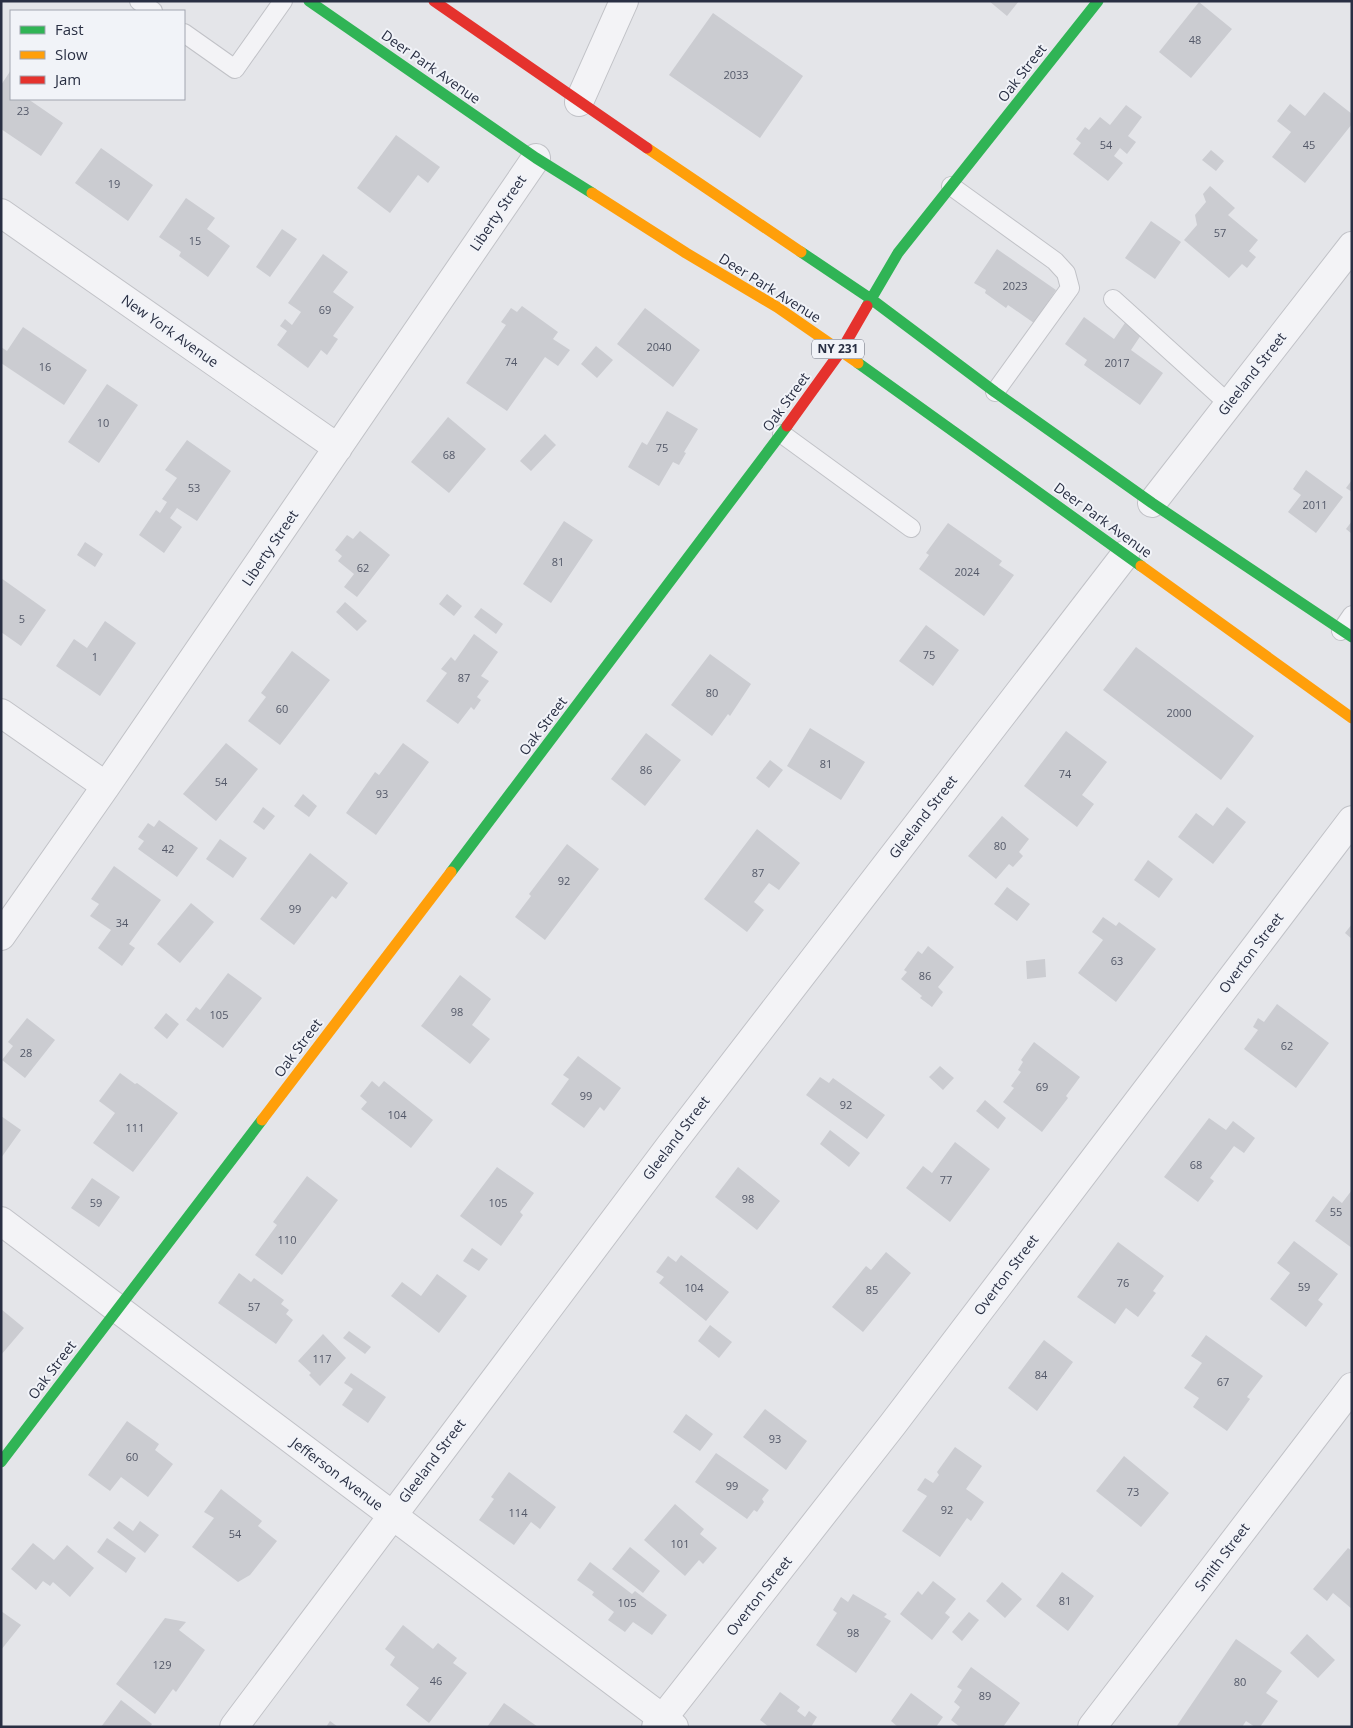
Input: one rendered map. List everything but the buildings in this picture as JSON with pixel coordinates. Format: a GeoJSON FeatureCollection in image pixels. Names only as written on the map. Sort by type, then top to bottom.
{"type":"FeatureCollection","features":[{"type":"Feature","properties":{"kind":"main road","name":"Deer Park Avenue"},"geometry":{"type":"LineString","coordinates":[[310,1],[536,158],[686,253],[777,307],[841,351],[1352,718]]}},
{"type":"Feature","properties":{"kind":"main road"},"geometry":{"type":"LineString","coordinates":[[434,1],[578,102],[871,299],[995,392],[1152,503],[1346,634]]}},
{"type":"Feature","properties":{"kind":"main road","name":"Oak Street"},"geometry":{"type":"LineString","coordinates":[[1,1462],[383,962],[782,434],[841,351],[898,253],[1098,1]]}},
{"type":"Feature","properties":{"kind":"street"},"geometry":{"type":"LineString","coordinates":[[578,102],[624,1]]}},
{"type":"Feature","properties":{"kind":"street","name":"Liberty Street"},"geometry":{"type":"LineString","coordinates":[[1,936],[106,786],[536,158]]}},
{"type":"Feature","properties":{"kind":"street","name":"New York Avenue"},"geometry":{"type":"LineString","coordinates":[[1,213],[338,448]]}},
{"type":"Feature","properties":{"kind":"street","name":"Gleeland Street"},"geometry":{"type":"LineString","coordinates":[[1152,503],[1352,246]]}},
{"type":"Feature","properties":{"kind":"street","name":"Gleeland Street"},"geometry":{"type":"LineString","coordinates":[[234,1727],[670,1146],[1126,556]]}},
{"type":"Feature","properties":{"kind":"street"},"geometry":{"type":"LineString","coordinates":[[1,713],[106,786]]}},
{"type":"Feature","properties":{"kind":"street","name":"Overton Street"},"geometry":{"type":"LineString","coordinates":[[664,1724],[1352,820]]}},
{"type":"Feature","properties":{"kind":"street","name":"Jefferson Avenue"},"geometry":{"type":"LineString","coordinates":[[1,1221],[392,1515],[664,1724]]}},
{"type":"Feature","properties":{"kind":"street","name":"Smith Street"},"geometry":{"type":"LineString","coordinates":[[1092,1727],[1352,1387]]}},
{"type":"Feature","properties":{"kind":"lane"},"geometry":{"type":"LineString","coordinates":[[139,1],[152,10]]}},
{"type":"Feature","properties":{"kind":"lane"},"geometry":{"type":"LineString","coordinates":[[185,34],[235,70],[283,1]]}},
{"type":"Feature","properties":{"kind":"lane"},"geometry":{"type":"LineString","coordinates":[[951,186],[1055,261],[1066,273],[1070,288],[995,392]]}},
{"type":"Feature","properties":{"kind":"lane"},"geometry":{"type":"LineString","coordinates":[[1113,299],[1230,404]]}},
{"type":"Feature","properties":{"kind":"lane"},"geometry":{"type":"LineString","coordinates":[[782,434],[911,528]]}},
{"type":"Feature","properties":{"kind":"lane"},"geometry":{"type":"LineString","coordinates":[[1346,634],[1352,615]]}},
{"type":"Feature","properties":{"kind":"traffic: fast"},"geometry":{"type":"LineString","coordinates":[[309,1],[536,158],[592,193]]}},
{"type":"Feature","properties":{"kind":"traffic: fast"},"geometry":{"type":"LineString","coordinates":[[867,306],[898,253],[1098,1]]}},
{"type":"Feature","properties":{"kind":"traffic: fast"},"geometry":{"type":"LineString","coordinates":[[801,252],[871,299],[995,392],[1152,503],[1352,637]]}},
{"type":"Feature","properties":{"kind":"traffic: fast"},"geometry":{"type":"LineString","coordinates":[[858,363],[1141,566]]}},
{"type":"Feature","properties":{"kind":"traffic: fast"},"geometry":{"type":"LineString","coordinates":[[451,872],[787,426]]}},
{"type":"Feature","properties":{"kind":"traffic: fast"},"geometry":{"type":"LineString","coordinates":[[1,1462],[262,1120]]}},
{"type":"Feature","properties":{"kind":"traffic: slow"},"geometry":{"type":"LineString","coordinates":[[647,148],[801,252]]}},
{"type":"Feature","properties":{"kind":"traffic: slow"},"geometry":{"type":"LineString","coordinates":[[592,193],[686,253],[777,307],[858,363]]}},
{"type":"Feature","properties":{"kind":"traffic: slow"},"geometry":{"type":"LineString","coordinates":[[1141,566],[1352,718]]}},
{"type":"Feature","properties":{"kind":"traffic: slow"},"geometry":{"type":"LineString","coordinates":[[262,1120],[451,872]]}},
{"type":"Feature","properties":{"kind":"traffic: jam"},"geometry":{"type":"LineString","coordinates":[[434,1],[647,148]]}},
{"type":"Feature","properties":{"kind":"traffic: jam"},"geometry":{"type":"LineString","coordinates":[[787,426],[841,351],[867,306]]}}]}
